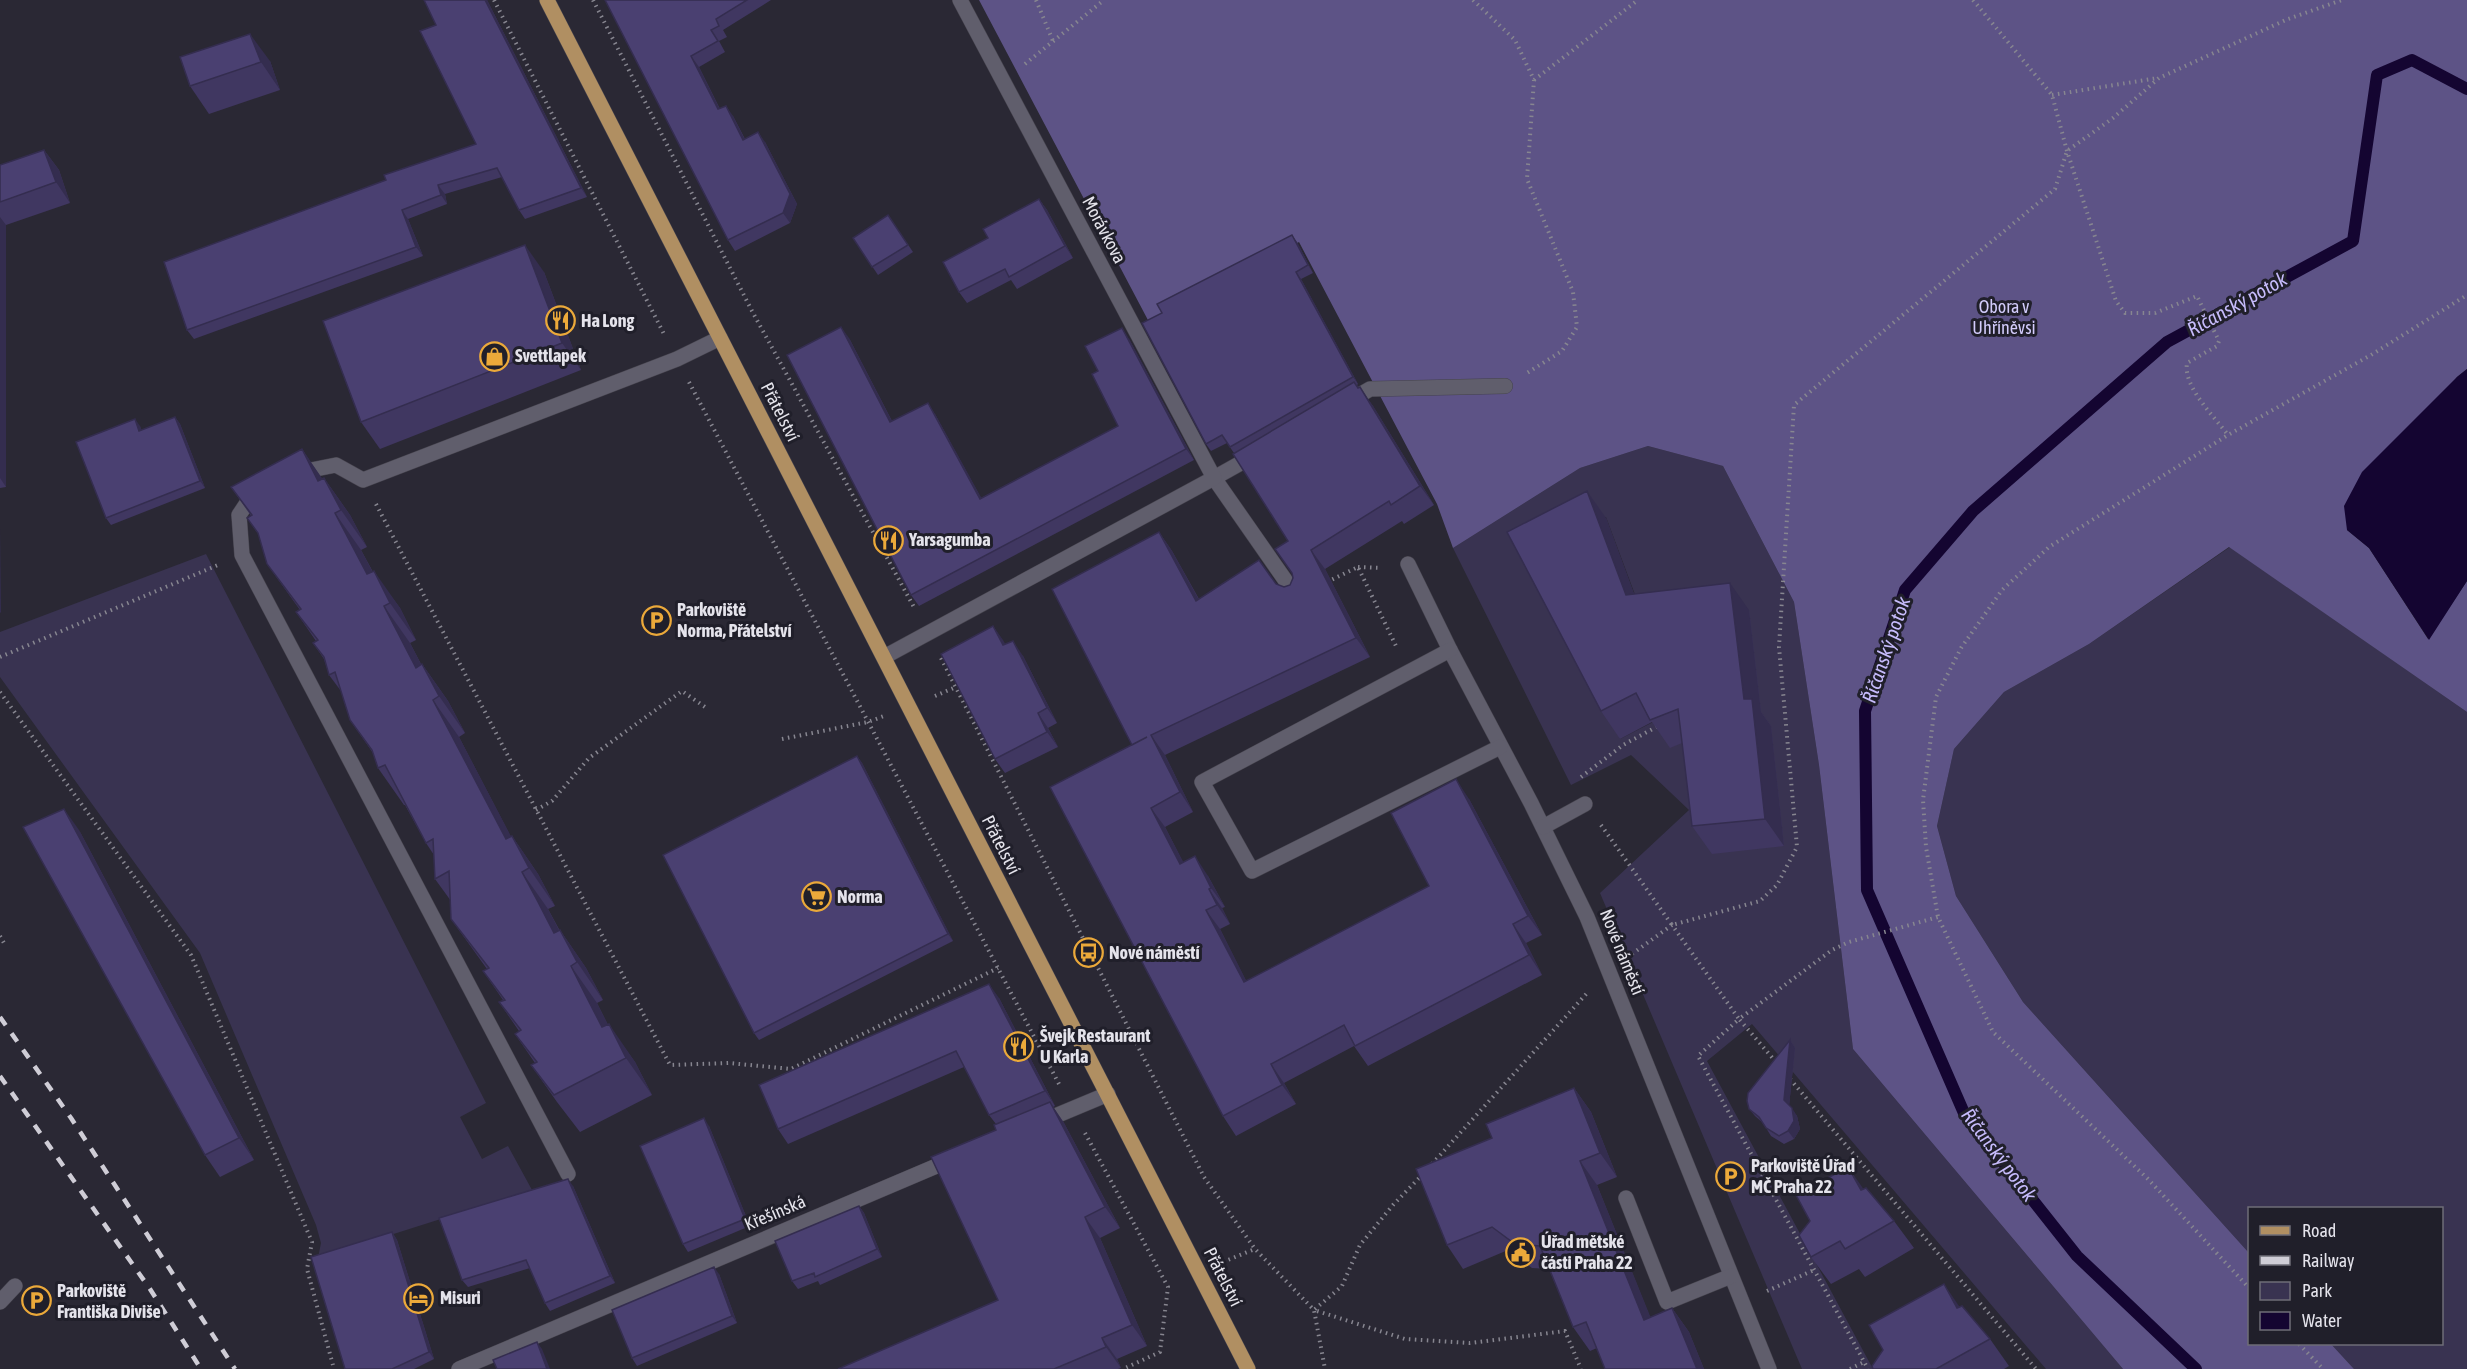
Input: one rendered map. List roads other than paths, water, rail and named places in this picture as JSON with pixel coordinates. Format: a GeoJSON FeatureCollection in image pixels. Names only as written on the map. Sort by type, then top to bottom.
{"type":"FeatureCollection","features":[{"type":"Feature","properties":{"kind":"main road","name":"Přátelství"},"geometry":{"type":"LineString","coordinates":[[547,0],[1246,1368]]}},
{"type":"Feature","properties":{"kind":"street","name":"Morávkova"},"geometry":{"type":"LineString","coordinates":[[960,0],[1214,478],[1297,597]]}},
{"type":"Feature","properties":{"kind":"street"},"geometry":{"type":"LineString","coordinates":[[284,478],[301,471],[336,465],[363,480],[676,359],[720,338]]}},
{"type":"Feature","properties":{"kind":"street"},"geometry":{"type":"LineString","coordinates":[[1329,413],[1370,389],[1505,386]]}},
{"type":"Feature","properties":{"kind":"street"},"geometry":{"type":"LineString","coordinates":[[884,657],[1266,448]]}},
{"type":"Feature","properties":{"kind":"street"},"geometry":{"type":"LineString","coordinates":[[266,485],[257,489],[239,515],[242,555],[568,1174]]}},
{"type":"Feature","properties":{"kind":"street","name":"Nové náměstí"},"geometry":{"type":"LineString","coordinates":[[1408,564],[1587,916],[1769,1369]]}},
{"type":"Feature","properties":{"kind":"street"},"geometry":{"type":"LineString","coordinates":[[1450,650],[1202,782],[1252,871],[1500,747]]}},
{"type":"Feature","properties":{"kind":"street"},"geometry":{"type":"LineString","coordinates":[[1543,827],[1585,804]]}},
{"type":"Feature","properties":{"kind":"street"},"geometry":{"type":"LineString","coordinates":[[1028,1127],[1108,1094]]}},
{"type":"Feature","properties":{"kind":"street","name":"Křešínská"},"geometry":{"type":"LineString","coordinates":[[459,1369],[963,1155]]}},
{"type":"Feature","properties":{"kind":"street"},"geometry":{"type":"LineString","coordinates":[[1626,1198],[1667,1302],[1731,1276]]}},
{"type":"Feature","properties":{"kind":"street"},"geometry":{"type":"LineString","coordinates":[[0,1302],[15,1286]]}},
{"type":"Feature","properties":{"kind":"water"},"geometry":{"type":"Polygon","coordinates":[[[2467,369],[2467,581],[2429,640],[2369,548],[2347,530],[2344,506],[2362,472],[2467,369]]]}},
{"type":"Feature","properties":{"kind":"waterway","name":"Říčanský potok"},"geometry":{"type":"LineString","coordinates":[[2196,1369],[2077,1256],[1964,1113],[1867,890],[1865,711],[1905,590],[1973,511],[2167,342],[2353,241],[2377,75],[2412,60],[2467,89]]}},
{"type":"Feature","properties":{"kind":"railway"},"geometry":{"type":"LineString","coordinates":[[0,1017],[71,1118],[235,1369]]}},
{"type":"Feature","properties":{"kind":"railway"},"geometry":{"type":"LineString","coordinates":[[0,1076],[150,1289],[201,1369]]}},
{"type":"Feature","properties":{"kind":"place","name":"Ha Long"},"geometry":{"type":"Point","coordinates":[560,321]}},
{"type":"Feature","properties":{"kind":"place","name":"Svettlapek"},"geometry":{"type":"Point","coordinates":[494,356]}},
{"type":"Feature","properties":{"kind":"place","name":"Yarsagumba"},"geometry":{"type":"Point","coordinates":[888,540]}},
{"type":"Feature","properties":{"kind":"place","name":"Parkoviště Norma, Přátelství"},"geometry":{"type":"Point","coordinates":[656,620]}},
{"type":"Feature","properties":{"kind":"place","name":"Norma"},"geometry":{"type":"Point","coordinates":[816,897]}},
{"type":"Feature","properties":{"kind":"place","name":"Nové náměstí"},"geometry":{"type":"Point","coordinates":[1088,953]}},
{"type":"Feature","properties":{"kind":"place","name":"Švejk Restaurant U Karla"},"geometry":{"type":"Point","coordinates":[1019,1046]}},
{"type":"Feature","properties":{"kind":"place","name":"Parkoviště Úřad MČ Praha 22"},"geometry":{"type":"Point","coordinates":[1730,1176]}},
{"type":"Feature","properties":{"kind":"place","name":"Úřad mětské části Praha 22"},"geometry":{"type":"Point","coordinates":[1520,1252]}},
{"type":"Feature","properties":{"kind":"place","name":"Misuri"},"geometry":{"type":"Point","coordinates":[419,1298]}},
{"type":"Feature","properties":{"kind":"place","name":"Parkoviště Františka Diviše"},"geometry":{"type":"Point","coordinates":[36,1301]}},
{"type":"Feature","properties":{"kind":"park label","name":"Obora v Uhříněvsi"},"geometry":{"type":"Point","coordinates":[2004,317]}}]}
